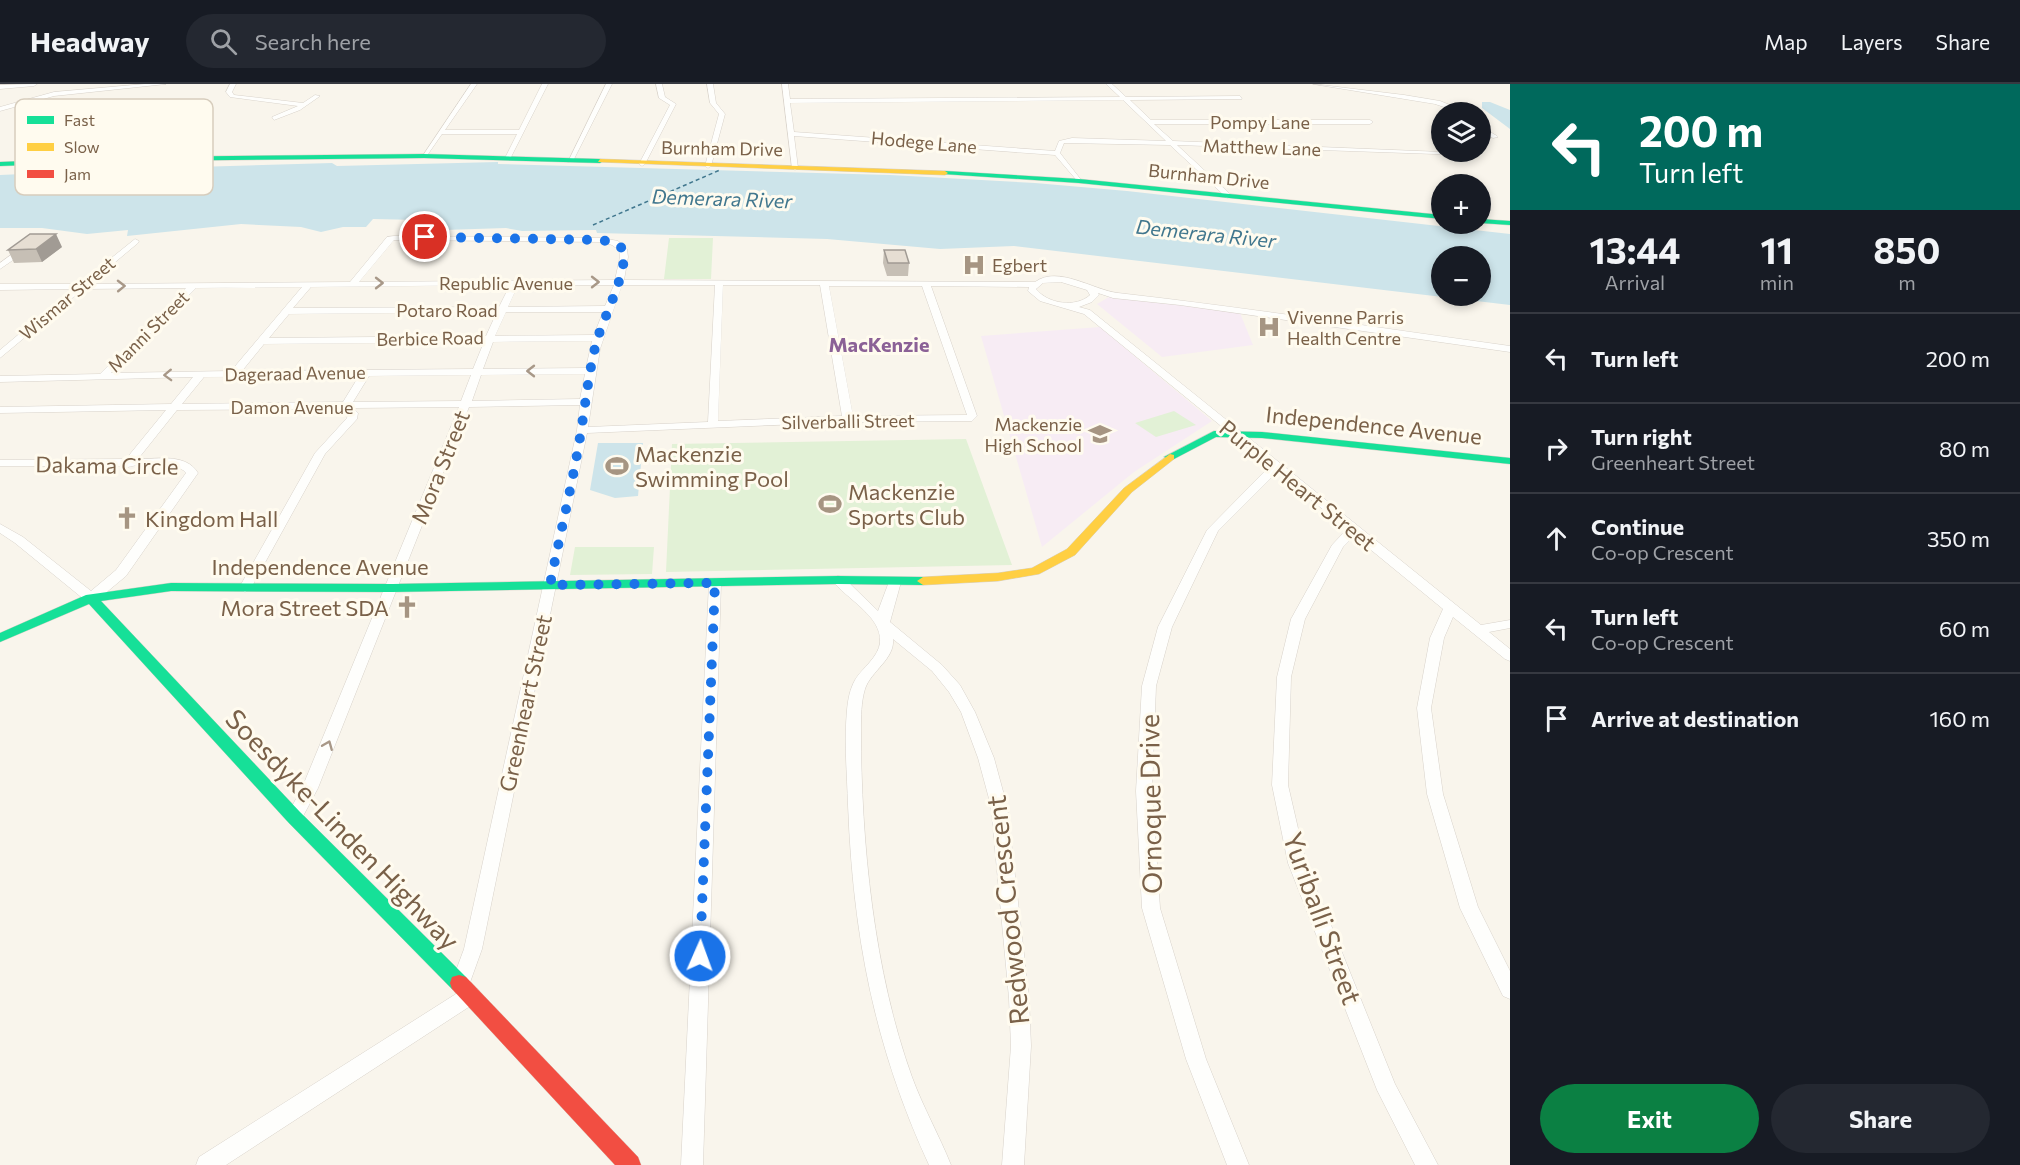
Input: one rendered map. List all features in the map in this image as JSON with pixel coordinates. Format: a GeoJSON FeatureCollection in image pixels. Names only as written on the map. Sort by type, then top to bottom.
{"type":"FeatureCollection","features":[{"type":"Feature","properties":{"kind":"street"},"geometry":{"type":"LineString","coordinates":[[0,87],[34,84]]}},
{"type":"Feature","properties":{"kind":"street"},"geometry":{"type":"LineString","coordinates":[[36,99],[75,91],[163,84]]}},
{"type":"Feature","properties":{"kind":"street"},"geometry":{"type":"LineString","coordinates":[[233,84],[229,92],[232,96],[304,105]]}},
{"type":"Feature","properties":{"kind":"street"},"geometry":{"type":"LineString","coordinates":[[424,156],[474,84]]}},
{"type":"Feature","properties":{"kind":"street"},"geometry":{"type":"LineString","coordinates":[[508,158],[545,84]]}},
{"type":"Feature","properties":{"kind":"street"},"geometry":{"type":"LineString","coordinates":[[570,161],[604,98],[609,84]]}},
{"type":"Feature","properties":{"kind":"street"},"geometry":{"type":"LineString","coordinates":[[642,164],[673,104],[662,98],[659,84]]}},
{"type":"Feature","properties":{"kind":"street"},"geometry":{"type":"LineString","coordinates":[[708,166],[722,114],[713,103],[710,84]]}},
{"type":"Feature","properties":{"kind":"street"},"geometry":{"type":"LineString","coordinates":[[785,84],[795,168]]}},
{"type":"Feature","properties":{"kind":"street"},"geometry":{"type":"LineString","coordinates":[[1109,84],[1227,196]]}},
{"type":"Feature","properties":{"kind":"street"},"geometry":{"type":"LineString","coordinates":[[1316,84],[1397,94],[1437,102]]}},
{"type":"Feature","properties":{"kind":"street"},"geometry":{"type":"LineString","coordinates":[[26,99],[41,89]]}},
{"type":"Feature","properties":{"kind":"street"},"geometry":{"type":"LineString","coordinates":[[1,107],[9,98],[35,94]]}},
{"type":"Feature","properties":{"kind":"street"},"geometry":{"type":"LineString","coordinates":[[274,118],[304,105],[316,96]]}},
{"type":"Feature","properties":{"kind":"street"},"geometry":{"type":"LineString","coordinates":[[788,102],[1240,98]]}},
{"type":"Feature","properties":{"kind":"street","name":"Pompy Lane"},"geometry":{"type":"LineString","coordinates":[[1151,122],[1370,122]]}},
{"type":"Feature","properties":{"kind":"street"},"geometry":{"type":"LineString","coordinates":[[440,132],[521,132]]}},
{"type":"Feature","properties":{"kind":"street","name":"Hodege Lane"},"geometry":{"type":"LineString","coordinates":[[791,134],[1057,153]]}},
{"type":"Feature","properties":{"kind":"street"},"geometry":{"type":"LineString","coordinates":[[1491,135],[1495,137]]}},
{"type":"Feature","properties":{"kind":"street","name":"Matthew Lane"},"geometry":{"type":"LineString","coordinates":[[1057,153],[1060,142],[1431,152]]}},
{"type":"Feature","properties":{"kind":"street"},"geometry":{"type":"LineString","coordinates":[[1057,153],[1079,181]]}},
{"type":"Feature","properties":{"kind":"street","name":"Burnham Drive"},"geometry":{"type":"LineString","coordinates":[[213,158],[424,156],[508,158],[1079,181],[1431,216]]}},
{"type":"Feature","properties":{"kind":"street","name":"Burnham Drive"},"geometry":{"type":"LineString","coordinates":[[0,164],[15,163]]}},
{"type":"Feature","properties":{"kind":"street"},"geometry":{"type":"LineString","coordinates":[[1491,222],[1510,223]]}},
{"type":"Feature","properties":{"kind":"street","name":"Greenheart Street"},"geometry":{"type":"LineString","coordinates":[[353,283],[390,239],[402,237],[602,240],[615,243],[623,249],[625,265],[598,338],[590,371],[582,430],[465,989]]}},
{"type":"Feature","properties":{"kind":"street"},"geometry":{"type":"LineString","coordinates":[[0,267],[34,242]]}},
{"type":"Feature","properties":{"kind":"street","name":"Wismar Street"},"geometry":{"type":"LineString","coordinates":[[0,355],[135,242]]}},
{"type":"Feature","properties":{"kind":"street","name":"Republic Avenue"},"geometry":{"type":"LineString","coordinates":[[0,287],[618,282],[925,282],[1011,285],[1061,279],[1090,288]]}},
{"type":"Feature","properties":{"kind":"street"},"geometry":{"type":"LineString","coordinates":[[713,425],[719,282]]}},
{"type":"Feature","properties":{"kind":"street"},"geometry":{"type":"LineString","coordinates":[[824,282],[848,419]]}},
{"type":"Feature","properties":{"kind":"street","name":"Silverballi Street"},"geometry":{"type":"LineString","coordinates":[[582,430],[848,419],[968,419],[972,416],[925,282]]}},
{"type":"Feature","properties":{"kind":"street","name":"Mora Street"},"geometry":{"type":"LineString","coordinates":[[294,817],[310,788],[392,588],[490,337],[515,283]]}},
{"type":"Feature","properties":{"kind":"street","name":"Manni Street"},"geometry":{"type":"LineString","coordinates":[[102,378],[195,284]]}},
{"type":"Feature","properties":{"kind":"street"},"geometry":{"type":"LineString","coordinates":[[234,374],[309,284]]}},
{"type":"Feature","properties":{"kind":"street"},"geometry":{"type":"LineString","coordinates":[[1034,284],[1031,289],[1040,298]]}},
{"type":"Feature","properties":{"kind":"street","name":"Republic Avenue"},"geometry":{"type":"LineString","coordinates":[[1011,285],[1040,298],[1063,304]]}},
{"type":"Feature","properties":{"kind":"street"},"geometry":{"type":"LineString","coordinates":[[1090,288],[1113,295],[1180,302],[1510,349]]}},
{"type":"Feature","properties":{"kind":"street"},"geometry":{"type":"LineString","coordinates":[[1087,312],[1095,295],[1090,288]]}},
{"type":"Feature","properties":{"kind":"street"},"geometry":{"type":"LineString","coordinates":[[1063,304],[1113,295]]}},
{"type":"Feature","properties":{"kind":"street","name":"Purple Heart Street"},"geometry":{"type":"LineString","coordinates":[[1063,304],[1087,312],[1510,656]]}},
{"type":"Feature","properties":{"kind":"street","name":"Potaro Road"},"geometry":{"type":"LineString","coordinates":[[287,311],[608,309]]}},
{"type":"Feature","properties":{"kind":"street","name":"Berbice Road"},"geometry":{"type":"LineString","coordinates":[[261,341],[490,337],[598,338]]}},
{"type":"Feature","properties":{"kind":"street","name":"Dageraad Avenue"},"geometry":{"type":"LineString","coordinates":[[0,379],[201,374],[590,371]]}},
{"type":"Feature","properties":{"kind":"street"},"geometry":{"type":"LineString","coordinates":[[245,588],[320,453],[352,419],[353,413],[345,407],[366,372]]}},
{"type":"Feature","properties":{"kind":"street"},"geometry":{"type":"LineString","coordinates":[[128,464],[201,374]]}},
{"type":"Feature","properties":{"kind":"street","name":"Damon Avenue"},"geometry":{"type":"LineString","coordinates":[[0,410],[585,402]]}},
{"type":"Feature","properties":{"kind":"street","name":"Independence Avenue"},"geometry":{"type":"LineString","coordinates":[[91,598],[171,587],[392,588],[838,580],[895,582],[998,577],[1035,571],[1071,552],[1128,490],[1173,455],[1214,434],[1233,433],[1434,451],[1510,461]]}},
{"type":"Feature","properties":{"kind":"street","name":"Dakama Circle"},"geometry":{"type":"LineString","coordinates":[[0,463],[183,463],[190,467],[192,473],[122,573],[91,598]]}},
{"type":"Feature","properties":{"kind":"street","name":"Ornoque Drive"},"geometry":{"type":"LineString","coordinates":[[1238,1165],[1196,1059],[1151,908],[1144,791],[1149,686],[1165,627],[1213,530],[1275,467]]}},
{"type":"Feature","properties":{"kind":"street"},"geometry":{"type":"LineString","coordinates":[[0,528],[19,540],[91,598],[0,638]]}},
{"type":"Feature","properties":{"kind":"street","name":"Yuriballi Street"},"geometry":{"type":"LineString","coordinates":[[1353,530],[1338,545],[1298,619],[1284,677],[1280,785],[1297,863],[1388,1090],[1427,1165]]}},
{"type":"Feature","properties":{"kind":"street","name":"Redwood Crescent"},"geometry":{"type":"LineString","coordinates":[[838,580],[883,623],[937,668],[955,689],[968,712],[986,758],[999,806],[1018,986],[1021,1046],[1013,1165]]}},
{"type":"Feature","properties":{"kind":"street"},"geometry":{"type":"LineString","coordinates":[[895,582],[883,623],[887,643],[877,662],[864,676],[856,694],[854,722],[857,840],[868,948],[892,1045],[919,1124],[940,1165]]}},
{"type":"Feature","properties":{"kind":"street"},"geometry":{"type":"LineString","coordinates":[[692,1165],[715,583]]}},
{"type":"Feature","properties":{"kind":"street","name":"Soesdyke-Linden Highway"},"geometry":{"type":"LineString","coordinates":[[91,598],[294,817],[465,989],[630,1165]]}},
{"type":"Feature","properties":{"kind":"street"},"geometry":{"type":"LineString","coordinates":[[1450,608],[1437,638],[1424,708],[1435,794],[1469,908],[1510,990]]}},
{"type":"Feature","properties":{"kind":"street"},"geometry":{"type":"LineString","coordinates":[[1478,630],[1510,624]]}},
{"type":"Feature","properties":{"kind":"street"},"geometry":{"type":"LineString","coordinates":[[207,1165],[465,989]]}},
{"type":"Feature","properties":{"kind":"shaded area"},"geometry":{"type":"Polygon","coordinates":[[[1109,297],[1165,302],[1240,313],[1253,345],[1162,357],[1097,304],[1109,297]]]}},
{"type":"Feature","properties":{"kind":"shaded area","name":"Mackenzie High School"},"geometry":{"type":"Polygon","coordinates":[[[1100,327],[1212,421],[1134,472],[1042,547],[981,336],[1100,327]]]}},
{"type":"Feature","properties":{"kind":"green space"},"geometry":{"type":"Polygon","coordinates":[[[669,238],[713,238],[711,279],[664,279],[669,238]]]}},
{"type":"Feature","properties":{"kind":"green space"},"geometry":{"type":"Polygon","coordinates":[[[1174,411],[1196,425],[1156,437],[1135,423],[1174,411]]]}},
{"type":"Feature","properties":{"kind":"green space","name":"Mackenzie Sports Club"},"geometry":{"type":"Polygon","coordinates":[[[966,439],[1012,565],[666,572],[672,444],[966,439]]]}},
{"type":"Feature","properties":{"kind":"green space"},"geometry":{"type":"Polygon","coordinates":[[[575,547],[654,547],[652,574],[570,575],[575,547]]]}},
{"type":"Feature","properties":{"kind":"water"},"geometry":{"type":"Polygon","coordinates":[[[1491,102],[1510,110],[1510,129],[1491,115],[1491,102]]]}},
{"type":"Feature","properties":{"kind":"water","name":"Demerara River"},"geometry":{"type":"Polygon","coordinates":[[[498,162],[498,164],[890,175],[1127,191],[1431,225],[1431,234],[1491,234],[1491,232],[1510,234],[1510,305],[1491,303],[1491,246],[1431,246],[1431,296],[1014,246],[940,249],[827,239],[597,233],[596,230],[522,231],[506,228],[444,230],[418,226],[419,220],[373,219],[366,227],[343,227],[321,232],[301,227],[241,224],[127,236],[128,230],[87,234],[42,228],[0,228],[0,175],[15,174],[15,195],[213,195],[213,166],[498,162]]]}},
{"type":"Feature","properties":{"kind":"water","name":"Mackenzie Swimming Pool"},"geometry":{"type":"Polygon","coordinates":[[[598,443],[643,443],[638,496],[615,498],[590,490],[598,443]]]}},
{"type":"Feature","properties":{"kind":"building"},"geometry":{"type":"Polygon","coordinates":[[[30,234],[56,234],[36,249],[8,250],[30,234]]]}},
{"type":"Feature","properties":{"kind":"building"},"geometry":{"type":"Polygon","coordinates":[[[884,250],[905,250],[909,263],[888,263],[884,250]]]}},
{"type":"Feature","properties":{"kind":"ferry route"},"geometry":{"type":"LineString","coordinates":[[593,225],[720,170]]}},
{"type":"Feature","properties":{"kind":"traffic: fast"},"geometry":{"type":"LineString","coordinates":[[213,158],[424,156],[600,161]]}},
{"type":"Feature","properties":{"kind":"traffic: fast"},"geometry":{"type":"LineString","coordinates":[[0,164],[15,163]]}},
{"type":"Feature","properties":{"kind":"traffic: fast"},"geometry":{"type":"LineString","coordinates":[[945,173],[1079,181],[1431,216]]}},
{"type":"Feature","properties":{"kind":"traffic: fast"},"geometry":{"type":"LineString","coordinates":[[1491,222],[1510,223]]}},
{"type":"Feature","properties":{"kind":"traffic: fast"},"geometry":{"type":"LineString","coordinates":[[1170,457],[1214,434],[1262,435],[1510,461]]}},
{"type":"Feature","properties":{"kind":"traffic: fast"},"geometry":{"type":"LineString","coordinates":[[91,598],[171,587],[392,588],[838,580],[923,581]]}},
{"type":"Feature","properties":{"kind":"traffic: fast"},"geometry":{"type":"LineString","coordinates":[[0,638],[91,598],[294,817],[459,983]]}},
{"type":"Feature","properties":{"kind":"traffic: slow"},"geometry":{"type":"LineString","coordinates":[[600,161],[945,173]]}},
{"type":"Feature","properties":{"kind":"traffic: slow"},"geometry":{"type":"LineString","coordinates":[[923,581],[998,577],[1035,571],[1071,552],[1128,490],[1170,457]]}},
{"type":"Feature","properties":{"kind":"traffic: jam"},"geometry":{"type":"LineString","coordinates":[[459,983],[630,1165]]}},
{"type":"Feature","properties":{"kind":"place","name":"Egbert"},"geometry":{"type":"Point","coordinates":[974,265]}},
{"type":"Feature","properties":{"kind":"place","name":"Vivenne Parris Health Centre"},"geometry":{"type":"Point","coordinates":[1269,327]}},
{"type":"Feature","properties":{"kind":"place","name":"Mackenzie High School"},"geometry":{"type":"Point","coordinates":[1100,434]}},
{"type":"Feature","properties":{"kind":"place","name":"Mackenzie Swimming Pool"},"geometry":{"type":"Point","coordinates":[617,466]}},
{"type":"Feature","properties":{"kind":"place","name":"Mackenzie Sports Club"},"geometry":{"type":"Point","coordinates":[830,504]}},
{"type":"Feature","properties":{"kind":"place","name":"Kingdom Hall"},"geometry":{"type":"Point","coordinates":[127,518]}},
{"type":"Feature","properties":{"kind":"place","name":"Mora Street SDA"},"geometry":{"type":"Point","coordinates":[407,607]}},
{"type":"Feature","properties":{"kind":"district","name":"MacKenzie"},"geometry":{"type":"Point","coordinates":[879,344]}},
{"type":"Feature","properties":{"kind":"route"},"geometry":{"type":"LineString","coordinates":[[425,237],[602,240],[615,243],[623,249],[626,257],[625,265],[598,338],[590,371],[582,430],[550,585],[715,583],[700,956]]}}]}
